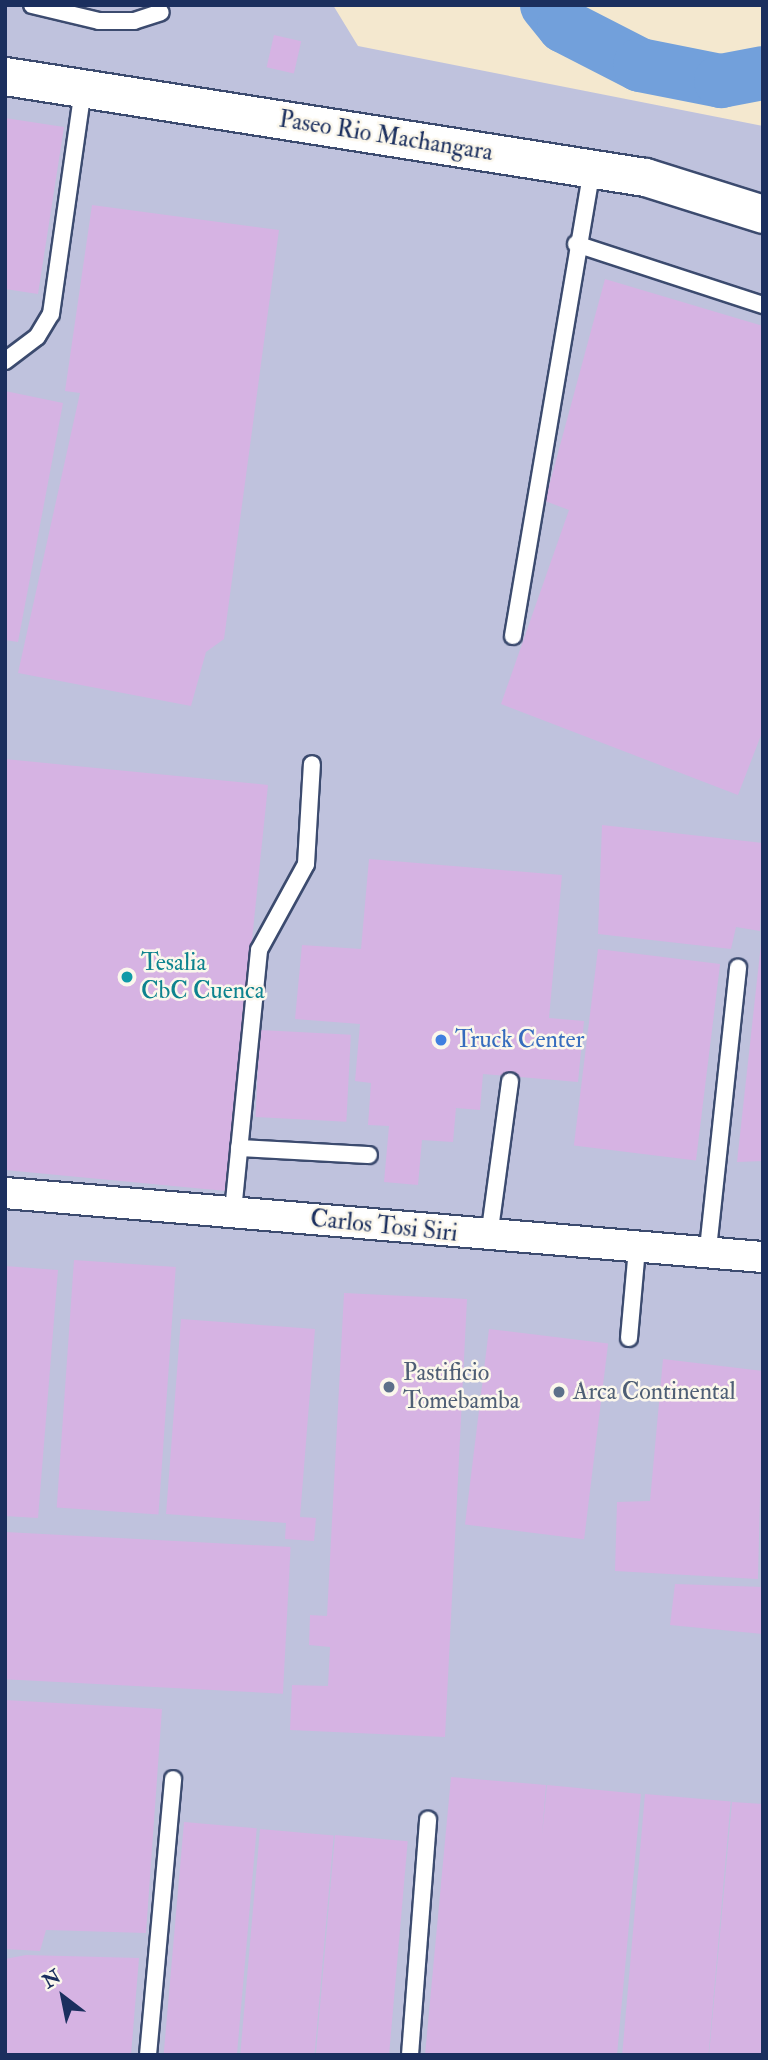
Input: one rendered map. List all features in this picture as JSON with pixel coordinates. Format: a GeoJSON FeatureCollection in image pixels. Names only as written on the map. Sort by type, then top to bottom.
{"type":"FeatureCollection","features":[{"type":"Feature","properties":{"kind":"street","name":"Paseo Rio Machangara"},"geometry":{"type":"LineString","coordinates":[[5,76],[645,177],[763,214]]}},
{"type":"Feature","properties":{"kind":"street","name":"Carlos Tosi Siri"},"geometry":{"type":"LineString","coordinates":[[5,1193],[233,1211],[489,1237],[637,1248],[708,1249],[763,1257]]}},
{"type":"Feature","properties":{"kind":"lane"},"geometry":{"type":"LineString","coordinates":[[32,5],[99,21],[134,21],[161,12]]}},
{"type":"Feature","properties":{"kind":"lane"},"geometry":{"type":"LineString","coordinates":[[5,360],[37,337],[51,314],[83,88]]}},
{"type":"Feature","properties":{"kind":"lane"},"geometry":{"type":"LineString","coordinates":[[513,636],[576,244],[592,168]]}},
{"type":"Feature","properties":{"kind":"lane"},"geometry":{"type":"LineString","coordinates":[[576,244],[763,305]]}},
{"type":"Feature","properties":{"kind":"lane"},"geometry":{"type":"LineString","coordinates":[[233,1211],[259,950],[306,864],[313,764]]}},
{"type":"Feature","properties":{"kind":"lane"},"geometry":{"type":"LineString","coordinates":[[708,1249],[738,968]]}},
{"type":"Feature","properties":{"kind":"lane"},"geometry":{"type":"LineString","coordinates":[[489,1237],[510,1081]]}},
{"type":"Feature","properties":{"kind":"lane"},"geometry":{"type":"LineString","coordinates":[[239,1148],[369,1155]]}},
{"type":"Feature","properties":{"kind":"lane"},"geometry":{"type":"LineString","coordinates":[[629,1338],[637,1248]]}},
{"type":"Feature","properties":{"kind":"lane"},"geometry":{"type":"LineString","coordinates":[[148,2055],[173,1779]]}},
{"type":"Feature","properties":{"kind":"lane"},"geometry":{"type":"LineString","coordinates":[[410,2055],[428,1820]]}},
{"type":"Feature","properties":{"kind":"shaded area"},"geometry":{"type":"Polygon","coordinates":[[[5,5],[333,5],[358,46],[763,126],[763,2055],[5,2055],[5,5]]]}},
{"type":"Feature","properties":{"kind":"building"},"geometry":{"type":"Polygon","coordinates":[[[274,35],[301,41],[294,73],[267,67],[274,35]]]}},
{"type":"Feature","properties":{"kind":"building"},"geometry":{"type":"Polygon","coordinates":[[[5,118],[64,127],[38,294],[5,289],[5,118]]]}},
{"type":"Feature","properties":{"kind":"building"},"geometry":{"type":"Polygon","coordinates":[[[92,205],[279,230],[224,639],[206,652],[191,706],[18,673],[80,393],[65,391],[92,205]]]}},
{"type":"Feature","properties":{"kind":"building"},"geometry":{"type":"Polygon","coordinates":[[[605,279],[763,326],[763,730],[738,795],[501,704],[569,510],[545,501],[605,279]]]}},
{"type":"Feature","properties":{"kind":"building"},"geometry":{"type":"Polygon","coordinates":[[[5,391],[63,403],[18,642],[5,640],[5,391]]]}},
{"type":"Feature","properties":{"kind":"building","name":"Tesalia CbC Cuenca"},"geometry":{"type":"Polygon","coordinates":[[[5,759],[268,785],[226,1191],[5,1170],[5,759]]]}},
{"type":"Feature","properties":{"kind":"building"},"geometry":{"type":"Polygon","coordinates":[[[602,825],[763,843],[760,931],[736,927],[731,949],[598,934],[602,825]]]}},
{"type":"Feature","properties":{"kind":"building"},"geometry":{"type":"Polygon","coordinates":[[[369,859],[562,875],[549,1018],[584,1021],[578,1082],[483,1074],[480,1110],[456,1108],[453,1142],[422,1140],[418,1185],[384,1182],[389,1126],[368,1125],[371,1083],[355,1081],[360,1024],[295,1019],[302,945],[361,949],[369,859]]]}},
{"type":"Feature","properties":{"kind":"building"},"geometry":{"type":"Polygon","coordinates":[[[761,944],[763,1161],[737,1162],[761,944]]]}},
{"type":"Feature","properties":{"kind":"building"},"geometry":{"type":"Polygon","coordinates":[[[598,949],[720,964],[696,1161],[574,1146],[598,949]]]}},
{"type":"Feature","properties":{"kind":"building"},"geometry":{"type":"Polygon","coordinates":[[[260,1030],[351,1035],[346,1122],[255,1117],[260,1030]]]}},
{"type":"Feature","properties":{"kind":"building"},"geometry":{"type":"Polygon","coordinates":[[[74,1260],[176,1267],[158,1515],[57,1507],[74,1260]]]}},
{"type":"Feature","properties":{"kind":"building"},"geometry":{"type":"Polygon","coordinates":[[[5,1266],[58,1270],[38,1518],[5,1516],[5,1266]]]}},
{"type":"Feature","properties":{"kind":"building"},"geometry":{"type":"Polygon","coordinates":[[[344,1293],[467,1299],[445,1737],[290,1730],[292,1685],[328,1686],[330,1647],[309,1645],[310,1615],[327,1616],[344,1293]]]}},
{"type":"Feature","properties":{"kind":"building"},"geometry":{"type":"Polygon","coordinates":[[[181,1319],[315,1329],[300,1517],[316,1518],[314,1541],[285,1539],[286,1523],[166,1514],[181,1319]]]}},
{"type":"Feature","properties":{"kind":"building"},"geometry":{"type":"Polygon","coordinates":[[[489,1329],[608,1344],[584,1539],[465,1525],[489,1329]]]}},
{"type":"Feature","properties":{"kind":"building"},"geometry":{"type":"Polygon","coordinates":[[[663,1359],[763,1371],[758,1579],[615,1571],[617,1502],[650,1501],[663,1359]]]}},
{"type":"Feature","properties":{"kind":"building"},"geometry":{"type":"Polygon","coordinates":[[[5,1532],[291,1547],[283,1694],[5,1679],[5,1532]]]}},
{"type":"Feature","properties":{"kind":"building"},"geometry":{"type":"Polygon","coordinates":[[[675,1584],[763,1587],[763,1634],[670,1625],[675,1584]]]}},
{"type":"Feature","properties":{"kind":"building"},"geometry":{"type":"Polygon","coordinates":[[[5,1700],[162,1709],[146,1933],[46,1930],[40,1951],[5,1949],[5,1700]]]}},
{"type":"Feature","properties":{"kind":"building"},"geometry":{"type":"Polygon","coordinates":[[[451,1777],[546,1785],[542,1835],[547,1785],[641,1794],[617,2055],[425,2055],[451,1777]]]}},
{"type":"Feature","properties":{"kind":"building"},"geometry":{"type":"Polygon","coordinates":[[[645,1794],[731,1801],[708,2055],[622,2055],[645,1794]]]}},
{"type":"Feature","properties":{"kind":"building"},"geometry":{"type":"Polygon","coordinates":[[[732,1802],[763,1804],[763,2055],[709,2055],[732,1802]]]}},
{"type":"Feature","properties":{"kind":"building"},"geometry":{"type":"Polygon","coordinates":[[[184,1822],[257,1828],[237,2055],[164,2055],[184,1822]]]}},
{"type":"Feature","properties":{"kind":"building"},"geometry":{"type":"Polygon","coordinates":[[[260,1829],[334,1835],[315,2055],[240,2055],[260,1829]]]}},
{"type":"Feature","properties":{"kind":"building"},"geometry":{"type":"Polygon","coordinates":[[[335,1835],[408,1841],[389,2055],[316,2055],[335,1835]]]}},
{"type":"Feature","properties":{"kind":"building"},"geometry":{"type":"Polygon","coordinates":[[[26,1955],[139,1958],[131,2055],[5,2055],[5,1959],[26,1955]]]}},
{"type":"Feature","properties":{"kind":"waterway"},"geometry":{"type":"LineString","coordinates":[[547,5],[564,26],[640,65],[721,81],[763,73]]}},
{"type":"Feature","properties":{"kind":"place","name":"Tesalia CbC Cuenca"},"geometry":{"type":"Point","coordinates":[127,977]}},
{"type":"Feature","properties":{"kind":"place","name":"Truck Center"},"geometry":{"type":"Point","coordinates":[441,1040]}},
{"type":"Feature","properties":{"kind":"place","name":"Pastificio Tomebamba"},"geometry":{"type":"Point","coordinates":[389,1387]}},
{"type":"Feature","properties":{"kind":"place","name":"Arca Continental"},"geometry":{"type":"Point","coordinates":[559,1392]}}]}
